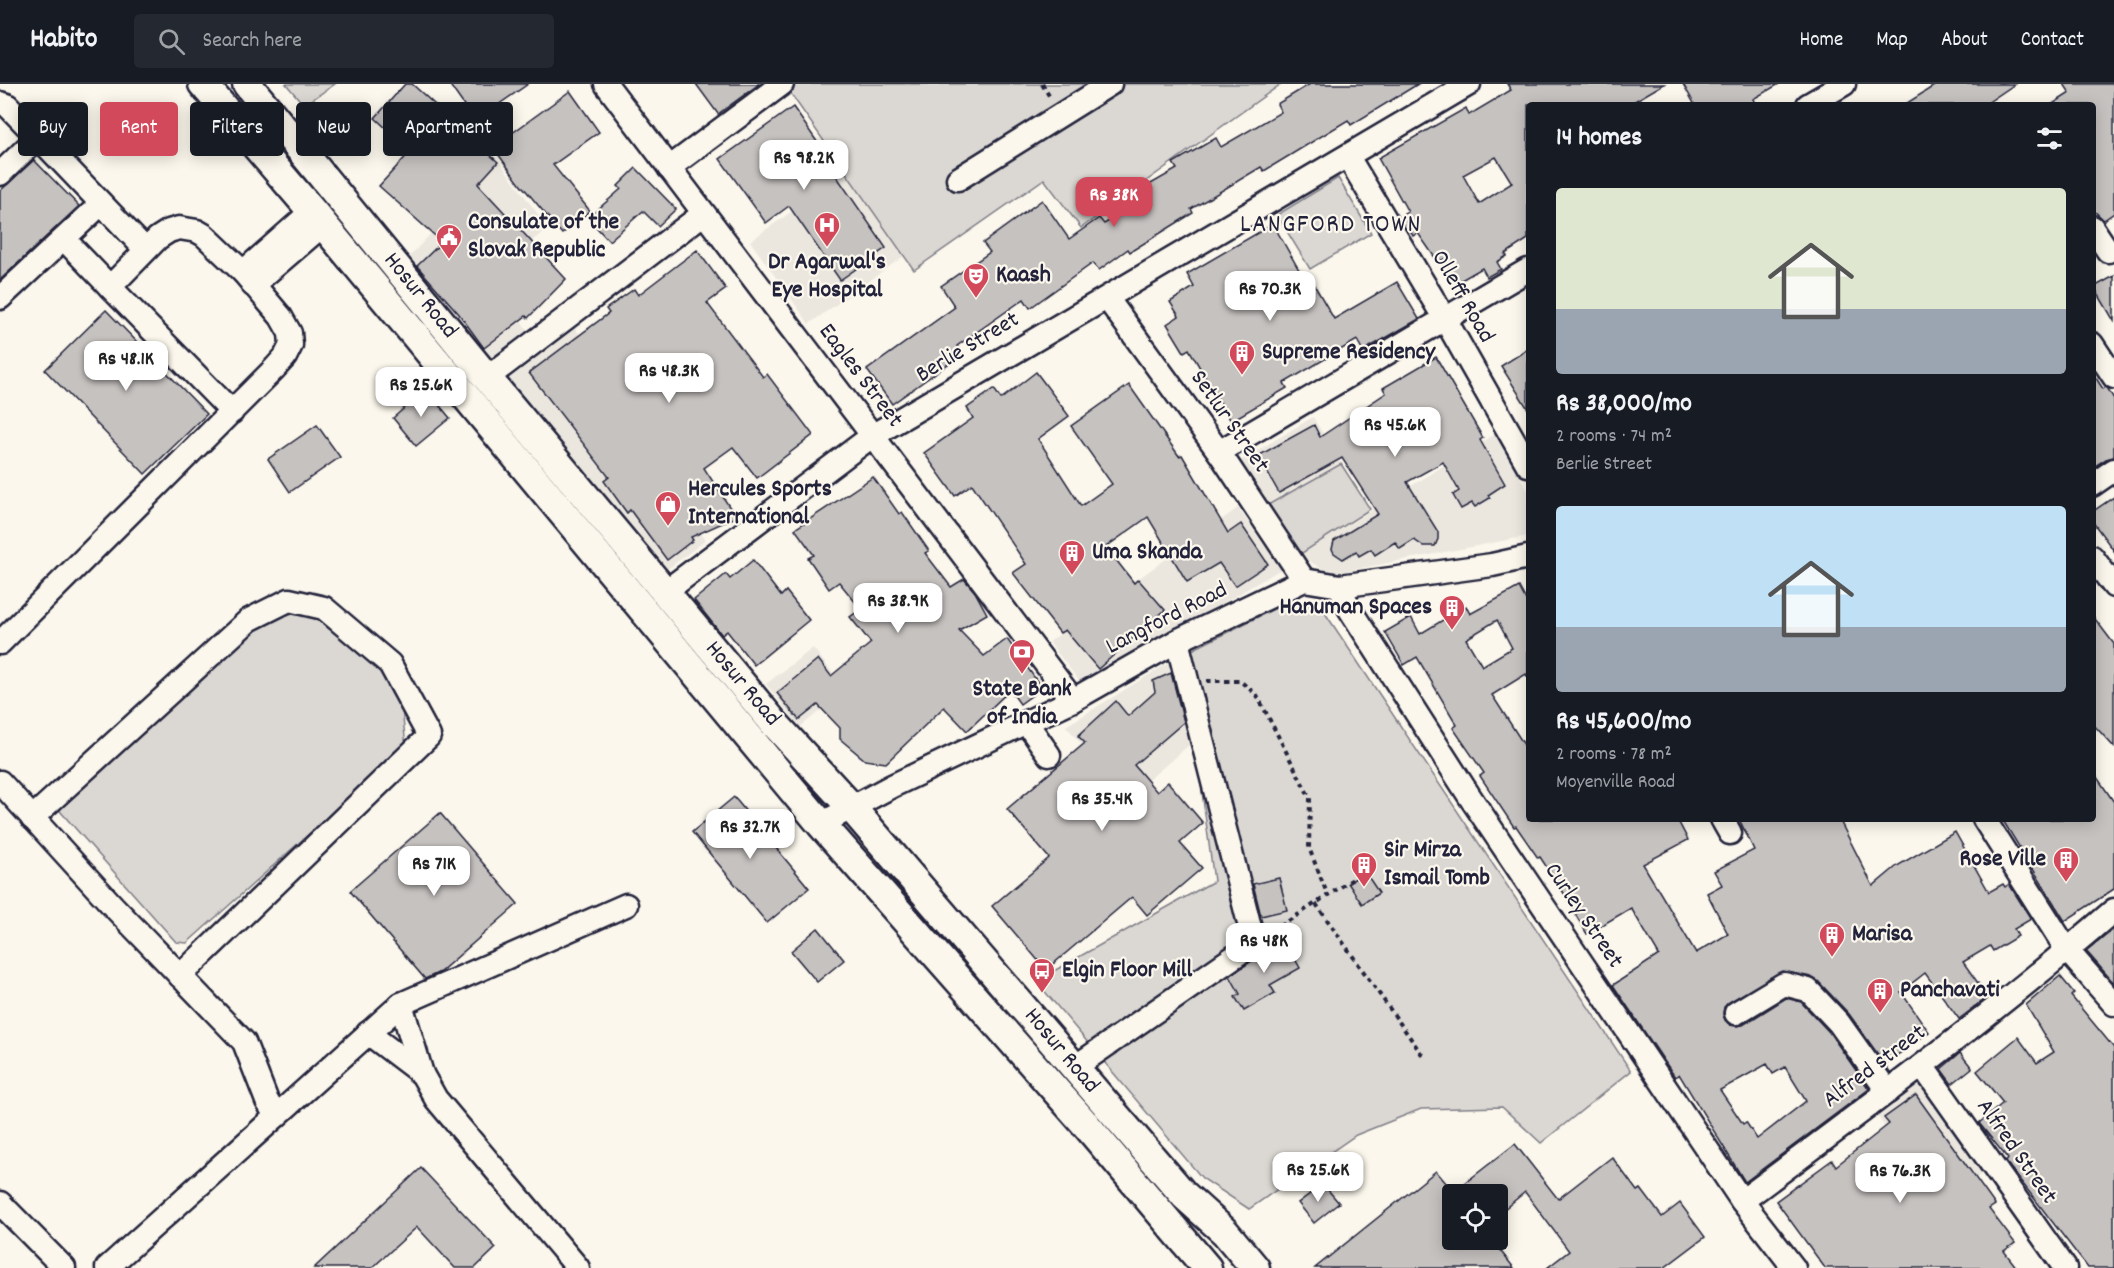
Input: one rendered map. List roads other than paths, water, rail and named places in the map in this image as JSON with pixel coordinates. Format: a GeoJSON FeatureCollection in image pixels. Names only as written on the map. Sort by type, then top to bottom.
{"type":"FeatureCollection","features":[{"type":"Feature","properties":{"kind":"main road","name":"Hosur Road"},"geometry":{"type":"LineString","coordinates":[[203,84],[821,824],[1088,1127],[1207,1268]]}},
{"type":"Feature","properties":{"kind":"main road","name":"Hosur Road"},"geometry":{"type":"LineString","coordinates":[[247,84],[487,378],[774,723],[850,807],[1184,1195],[1225,1232],[1255,1268]]}},
{"type":"Feature","properties":{"kind":"street","name":"Eagles Street"},"geometry":{"type":"LineString","coordinates":[[606,84],[1073,700]]}},
{"type":"Feature","properties":{"kind":"street"},"geometry":{"type":"LineString","coordinates":[[669,168],[782,84]]}},
{"type":"Feature","properties":{"kind":"street"},"geometry":{"type":"LineString","coordinates":[[958,179],[1110,84]]}},
{"type":"Feature","properties":{"kind":"street","name":"Berlie Street"},"geometry":{"type":"LineString","coordinates":[[666,591],[784,516],[872,436],[1348,157],[1468,84]]}},
{"type":"Feature","properties":{"kind":"street"},"geometry":{"type":"LineString","coordinates":[[1813,102],[1844,84]]}},
{"type":"Feature","properties":{"kind":"street"},"geometry":{"type":"LineString","coordinates":[[0,103],[7,105],[18,117]]}},
{"type":"Feature","properties":{"kind":"street"},"geometry":{"type":"LineString","coordinates":[[0,174],[19,156]]}},
{"type":"Feature","properties":{"kind":"street"},"geometry":{"type":"LineString","coordinates":[[55,156],[145,249]]}},
{"type":"Feature","properties":{"kind":"street","name":"Olleff Road"},"geometry":{"type":"LineString","coordinates":[[1348,157],[1445,319],[1526,461]]}},
{"type":"Feature","properties":{"kind":"street"},"geometry":{"type":"LineString","coordinates":[[0,298],[101,204]]}},
{"type":"Feature","properties":{"kind":"street"},"geometry":{"type":"LineString","coordinates":[[487,378],[703,214]]}},
{"type":"Feature","properties":{"kind":"street"},"geometry":{"type":"LineString","coordinates":[[248,279],[317,218]]}},
{"type":"Feature","properties":{"kind":"street"},"geometry":{"type":"LineString","coordinates":[[0,642],[232,412],[285,357],[291,345],[290,333],[286,324],[248,279],[204,235],[189,228],[169,231],[145,249],[110,287]]}},
{"type":"Feature","properties":{"kind":"street"},"geometry":{"type":"LineString","coordinates":[[2096,235],[2105,254]]}},
{"type":"Feature","properties":{"kind":"street"},"geometry":{"type":"LineString","coordinates":[[64,238],[232,412]]}},
{"type":"Feature","properties":{"kind":"street"},"geometry":{"type":"LineString","coordinates":[[1219,452],[1526,271]]}},
{"type":"Feature","properties":{"kind":"street","name":"Setlur Street"},"geometry":{"type":"LineString","coordinates":[[1107,298],[1219,452],[1304,580]]}},
{"type":"Feature","properties":{"kind":"street"},"geometry":{"type":"LineString","coordinates":[[2096,350],[2114,377]]}},
{"type":"Feature","properties":{"kind":"street"},"geometry":{"type":"LineString","coordinates":[[2096,482],[2114,470]]}},
{"type":"Feature","properties":{"kind":"street"},"geometry":{"type":"LineString","coordinates":[[1304,580],[1340,586],[1492,565],[1526,557]]}},
{"type":"Feature","properties":{"kind":"street"},"geometry":{"type":"LineString","coordinates":[[2096,562],[2114,586]]}},
{"type":"Feature","properties":{"kind":"street","name":"Langford Road"},"geometry":{"type":"LineString","coordinates":[[821,824],[850,807],[1073,700],[1177,641],[1304,580]]}},
{"type":"Feature","properties":{"kind":"street","name":"Curley Street"},"geometry":{"type":"LineString","coordinates":[[1340,586],[1349,608],[1470,797],[1742,1201],[1794,1268]]}},
{"type":"Feature","properties":{"kind":"street"},"geometry":{"type":"LineString","coordinates":[[32,818],[249,620],[289,600],[324,608],[390,664],[429,736],[180,976]]}},
{"type":"Feature","properties":{"kind":"street"},"geometry":{"type":"LineString","coordinates":[[1075,1067],[1254,943],[1177,641]]}},
{"type":"Feature","properties":{"kind":"street"},"geometry":{"type":"LineString","coordinates":[[1026,722],[1049,755]]}},
{"type":"Feature","properties":{"kind":"street"},"geometry":{"type":"LineString","coordinates":[[0,782],[244,1042],[267,1101],[276,1116]]}},
{"type":"Feature","properties":{"kind":"street"},"geometry":{"type":"LineString","coordinates":[[1986,822],[2067,950],[2114,1004]]}},
{"type":"Feature","properties":{"kind":"street"},"geometry":{"type":"LineString","coordinates":[[107,1268],[401,1004],[626,905]]}},
{"type":"Feature","properties":{"kind":"street","name":"Alfred street"},"geometry":{"type":"LineString","coordinates":[[1742,1201],[1923,1067],[2114,910]]}},
{"type":"Feature","properties":{"kind":"street"},"geometry":{"type":"LineString","coordinates":[[1736,1013],[1784,984],[1808,990],[1839,1023],[1888,1092]]}},
{"type":"Feature","properties":{"kind":"street"},"geometry":{"type":"LineString","coordinates":[[401,1004],[422,1074],[436,1099],[578,1268]]}},
{"type":"Feature","properties":{"kind":"street"},"geometry":{"type":"LineString","coordinates":[[368,1033],[422,1074]]}},
{"type":"Feature","properties":{"kind":"street","name":"Alfred Street"},"geometry":{"type":"LineString","coordinates":[[1923,1067],[2064,1268]]}},
{"type":"Feature","properties":{"kind":"street"},"geometry":{"type":"LineString","coordinates":[[0,1203],[64,1268]]}},
{"type":"Feature","properties":{"kind":"place","name":"Dr Agarwal's Eye Hospital"},"geometry":{"type":"Point","coordinates":[827,248]}},
{"type":"Feature","properties":{"kind":"place","name":"Consulate of the Slovak Republic"},"geometry":{"type":"Point","coordinates":[449,260]}},
{"type":"Feature","properties":{"kind":"place","name":"Kaash"},"geometry":{"type":"Point","coordinates":[976,299]}},
{"type":"Feature","properties":{"kind":"place","name":"Supreme Residency"},"geometry":{"type":"Point","coordinates":[1242,376]}},
{"type":"Feature","properties":{"kind":"place","name":"Hercules Sports International"},"geometry":{"type":"Point","coordinates":[668,527]}},
{"type":"Feature","properties":{"kind":"place","name":"Uma Skanda"},"geometry":{"type":"Point","coordinates":[1072,576]}},
{"type":"Feature","properties":{"kind":"place","name":"Hanuman Spaces"},"geometry":{"type":"Point","coordinates":[1452,631]}},
{"type":"Feature","properties":{"kind":"place","name":"State Bank of India"},"geometry":{"type":"Point","coordinates":[1022,675]}},
{"type":"Feature","properties":{"kind":"place","name":"Rose Ville"},"geometry":{"type":"Point","coordinates":[2066,883]}},
{"type":"Feature","properties":{"kind":"place","name":"Sir Mirza Ismail Tomb"},"geometry":{"type":"Point","coordinates":[1364,888]}},
{"type":"Feature","properties":{"kind":"place","name":"Marisa"},"geometry":{"type":"Point","coordinates":[1832,958]}},
{"type":"Feature","properties":{"kind":"place","name":"Elgin Floor Mill"},"geometry":{"type":"Point","coordinates":[1042,994]}},
{"type":"Feature","properties":{"kind":"place","name":"Panchavati"},"geometry":{"type":"Point","coordinates":[1880,1014]}},
{"type":"Feature","properties":{"kind":"district","name":"LANGFORD TOWN"},"geometry":{"type":"Point","coordinates":[1331,225]}}]}
